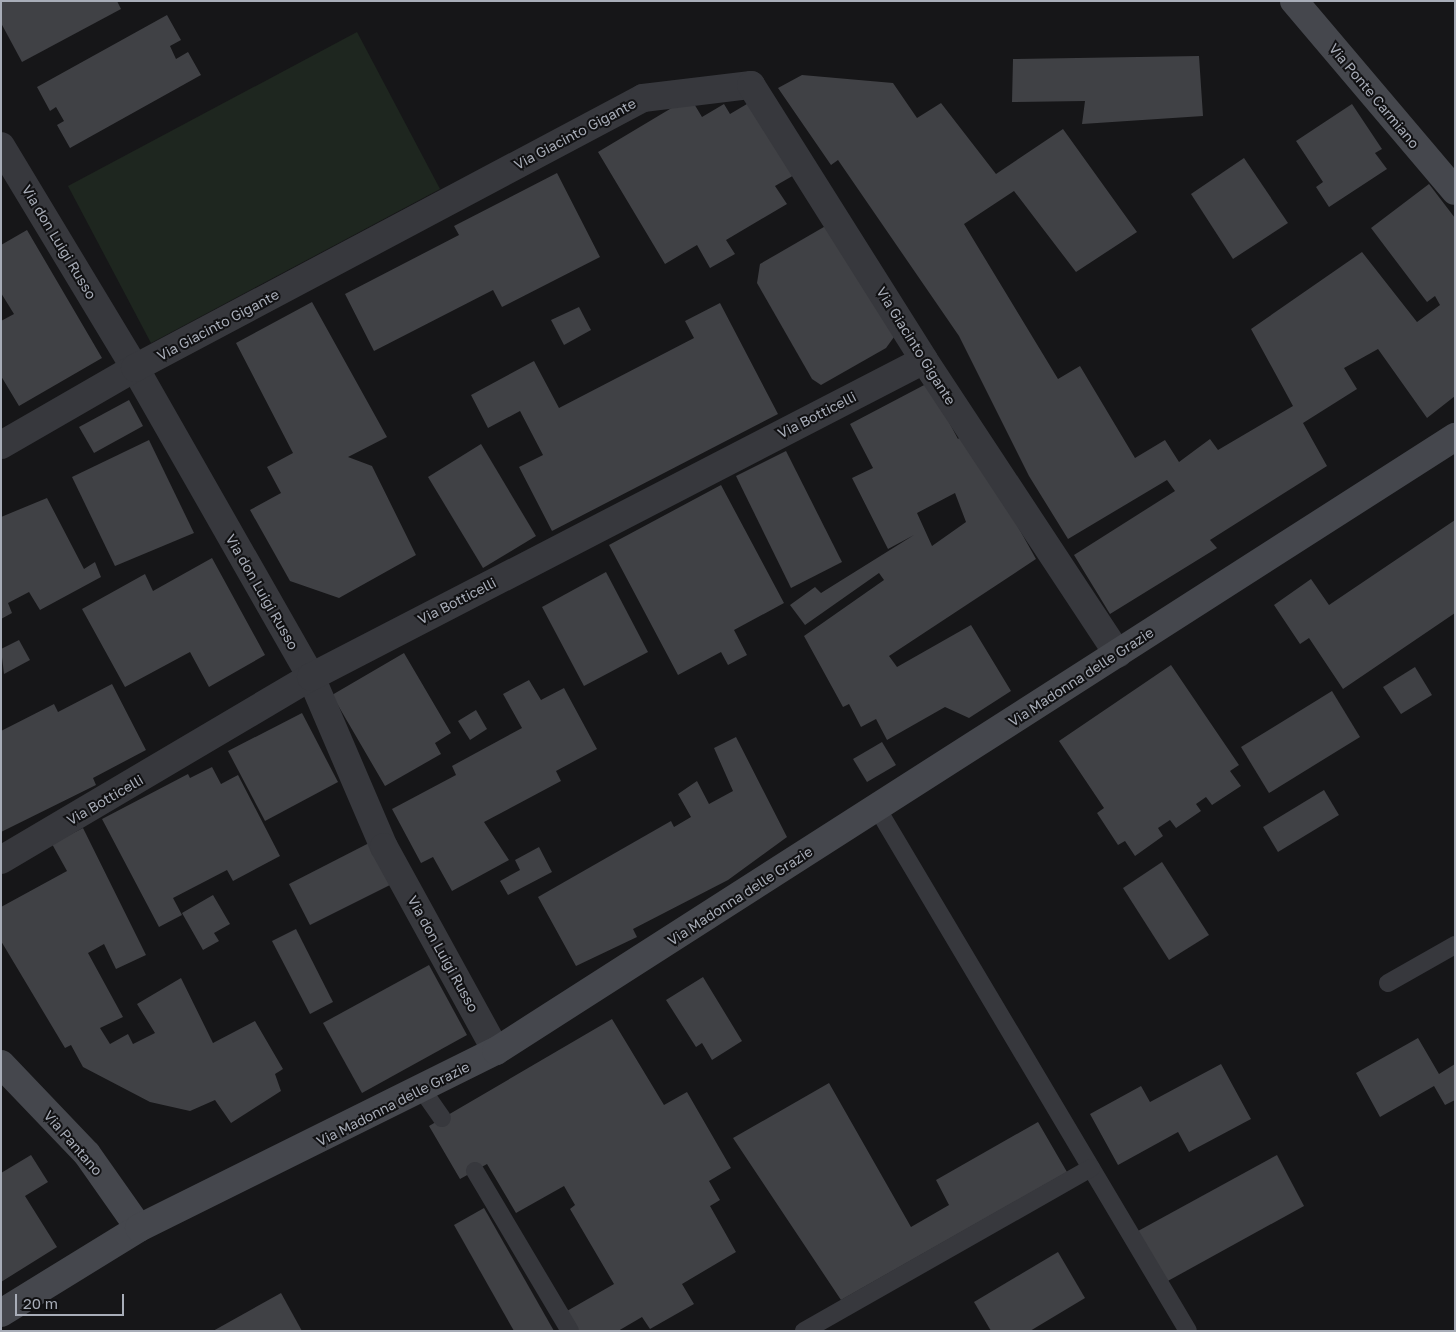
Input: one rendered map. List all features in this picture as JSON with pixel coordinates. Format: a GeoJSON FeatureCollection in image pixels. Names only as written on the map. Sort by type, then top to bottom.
{"type":"FeatureCollection","features":[{"type":"Feature","properties":{"kind":"main road","name":"Via Ponte Carmiano"},"geometry":{"type":"LineString","coordinates":[[1294,1],[1455,191]]}},
{"type":"Feature","properties":{"kind":"main road","name":"Via Madonna delle Grazie"},"geometry":{"type":"LineString","coordinates":[[1,1313],[138,1228],[423,1091],[496,1051],[1455,437]]}},
{"type":"Feature","properties":{"kind":"main road","name":"Via Pantano"},"geometry":{"type":"LineString","coordinates":[[1,1064],[87,1154],[138,1228]]}},
{"type":"Feature","properties":{"kind":"street","name":"Via Giacinto Gigante"},"geometry":{"type":"LineString","coordinates":[[1,445],[136,368],[643,98],[751,85],[924,360],[1118,654]]}},
{"type":"Feature","properties":{"kind":"street","name":"Via don Luigi Russo"},"geometry":{"type":"LineString","coordinates":[[1,146],[136,368],[311,677],[384,847],[496,1051]]}},
{"type":"Feature","properties":{"kind":"street","name":"Via Botticelli"},"geometry":{"type":"LineString","coordinates":[[1,860],[311,677],[924,360]]}},
{"type":"Feature","properties":{"kind":"lane"},"geometry":{"type":"LineString","coordinates":[[877,808],[1188,1331]]}},
{"type":"Feature","properties":{"kind":"lane"},"geometry":{"type":"LineString","coordinates":[[1388,984],[1455,945]]}},
{"type":"Feature","properties":{"kind":"lane"},"geometry":{"type":"LineString","coordinates":[[423,1091],[442,1118]]}},
{"type":"Feature","properties":{"kind":"lane"},"geometry":{"type":"LineString","coordinates":[[804,1331],[1091,1168]]}},
{"type":"Feature","properties":{"kind":"lane"},"geometry":{"type":"LineString","coordinates":[[476,1170],[570,1331]]}},
{"type":"Feature","properties":{"kind":"shaded area"},"geometry":{"type":"Polygon","coordinates":[[[357,32],[440,189],[151,343],[68,186],[357,32]]]}},
{"type":"Feature","properties":{"kind":"building"},"geometry":{"type":"Polygon","coordinates":[[[1,1],[117,1],[121,9],[22,62],[1,23],[1,1]]]}},
{"type":"Feature","properties":{"kind":"building"},"geometry":{"type":"Polygon","coordinates":[[[167,15],[181,40],[170,46],[176,59],[188,52],[201,75],[70,148],[57,125],[64,121],[56,107],[50,111],[37,87],[167,15]]]}},
{"type":"Feature","properties":{"kind":"building"},"geometry":{"type":"Polygon","coordinates":[[[1199,56],[1203,116],[1082,124],[1085,101],[1012,102],[1013,59],[1199,56]]]}},
{"type":"Feature","properties":{"kind":"building"},"geometry":{"type":"Polygon","coordinates":[[[802,75],[893,83],[917,118],[941,103],[996,174],[1063,129],[1137,232],[1076,272],[1014,191],[964,224],[1058,379],[1080,366],[1135,458],[1165,440],[1179,462],[1210,439],[1218,450],[1293,406],[1251,329],[1362,252],[1417,322],[1440,305],[1435,296],[1427,302],[1371,228],[1429,184],[1455,218],[1455,396],[1427,418],[1378,349],[1344,368],[1357,389],[1303,423],[1327,466],[1210,540],[1217,548],[1110,614],[1074,555],[1175,491],[1167,480],[1068,539],[1029,476],[959,336],[838,160],[831,165],[778,88],[802,75]]]}},
{"type":"Feature","properties":{"kind":"building"},"geometry":{"type":"Polygon","coordinates":[[[690,97],[702,117],[724,104],[730,114],[752,101],[796,174],[775,186],[787,204],[726,240],[735,254],[710,268],[697,245],[665,264],[598,152],[690,97]]]}},
{"type":"Feature","properties":{"kind":"building"},"geometry":{"type":"Polygon","coordinates":[[[1352,104],[1382,149],[1375,153],[1387,169],[1329,207],[1316,187],[1323,182],[1296,141],[1352,104]]]}},
{"type":"Feature","properties":{"kind":"building"},"geometry":{"type":"Polygon","coordinates":[[[1244,158],[1288,223],[1233,259],[1191,194],[1244,158]]]}},
{"type":"Feature","properties":{"kind":"building"},"geometry":{"type":"Polygon","coordinates":[[[557,173],[600,257],[502,307],[493,290],[374,351],[345,294],[459,235],[454,226],[557,173]]]}},
{"type":"Feature","properties":{"kind":"building"},"geometry":{"type":"Polygon","coordinates":[[[829,224],[894,337],[886,348],[821,385],[812,379],[757,283],[760,264],[829,224]]]}},
{"type":"Feature","properties":{"kind":"building"},"geometry":{"type":"Polygon","coordinates":[[[27,230],[102,358],[19,406],[1,376],[1,321],[14,314],[1,293],[1,245],[27,230]]]}},
{"type":"Feature","properties":{"kind":"building"},"geometry":{"type":"Polygon","coordinates":[[[312,302],[387,437],[348,457],[372,466],[416,555],[339,598],[290,581],[250,510],[281,493],[267,467],[293,453],[236,343],[312,302]]]}},
{"type":"Feature","properties":{"kind":"building"},"geometry":{"type":"Polygon","coordinates":[[[720,303],[778,414],[552,531],[519,467],[543,455],[520,411],[488,428],[471,395],[534,361],[559,408],[694,338],[685,321],[720,303]]]}},
{"type":"Feature","properties":{"kind":"building"},"geometry":{"type":"Polygon","coordinates":[[[579,307],[591,330],[564,345],[551,320],[579,307]]]}},
{"type":"Feature","properties":{"kind":"building"},"geometry":{"type":"Polygon","coordinates":[[[928,383],[958,439],[965,432],[1036,559],[889,656],[897,667],[971,625],[1011,691],[969,718],[945,707],[887,740],[876,719],[861,727],[849,704],[843,707],[804,636],[884,580],[879,573],[805,625],[790,605],[815,587],[821,593],[914,535],[888,549],[852,478],[873,468],[850,424],[928,383]],[[955,493],[917,513],[932,546],[966,522],[955,493]]]}},
{"type":"Feature","properties":{"kind":"building"},"geometry":{"type":"Polygon","coordinates":[[[129,400],[143,426],[94,453],[79,427],[129,400]]]}},
{"type":"Feature","properties":{"kind":"building"},"geometry":{"type":"Polygon","coordinates":[[[149,440],[194,533],[115,566],[72,477],[149,440]]]}},
{"type":"Feature","properties":{"kind":"building"},"geometry":{"type":"Polygon","coordinates":[[[481,444],[536,536],[483,568],[428,477],[481,444]]]}},
{"type":"Feature","properties":{"kind":"building"},"geometry":{"type":"Polygon","coordinates":[[[786,451],[842,562],[791,588],[736,476],[786,451]]]}},
{"type":"Feature","properties":{"kind":"building"},"geometry":{"type":"Polygon","coordinates":[[[721,485],[784,603],[734,630],[747,655],[728,665],[721,652],[678,675],[609,545],[721,485]]]}},
{"type":"Feature","properties":{"kind":"building"},"geometry":{"type":"Polygon","coordinates":[[[47,498],[84,569],[95,562],[101,577],[40,610],[29,592],[8,603],[12,613],[1,619],[1,517],[47,498]]]}},
{"type":"Feature","properties":{"kind":"building"},"geometry":{"type":"Polygon","coordinates":[[[1455,520],[1455,613],[1343,689],[1309,638],[1300,644],[1274,605],[1311,579],[1329,605],[1455,520]]]}},
{"type":"Feature","properties":{"kind":"building"},"geometry":{"type":"Polygon","coordinates":[[[212,558],[265,655],[209,687],[190,652],[125,687],[82,609],[145,574],[153,591],[212,558]]]}},
{"type":"Feature","properties":{"kind":"building"},"geometry":{"type":"Polygon","coordinates":[[[606,572],[648,652],[584,686],[542,607],[606,572]]]}},
{"type":"Feature","properties":{"kind":"building"},"geometry":{"type":"Polygon","coordinates":[[[19,640],[30,660],[4,674],[1,649],[19,640]]]}},
{"type":"Feature","properties":{"kind":"building"},"geometry":{"type":"Polygon","coordinates":[[[404,653],[451,733],[435,743],[441,754],[385,786],[332,695],[404,653]]]}},
{"type":"Feature","properties":{"kind":"building"},"geometry":{"type":"Polygon","coordinates":[[[1171,665],[1239,765],[1230,771],[1241,786],[1212,805],[1206,797],[1196,804],[1201,811],[1176,828],[1170,820],[1158,828],[1163,836],[1135,856],[1125,841],[1118,845],[1097,813],[1104,808],[1059,741],[1171,665]]]}},
{"type":"Feature","properties":{"kind":"building"},"geometry":{"type":"Polygon","coordinates":[[[1415,667],[1432,695],[1401,714],[1383,687],[1415,667]]]}},
{"type":"Feature","properties":{"kind":"building"},"geometry":{"type":"Polygon","coordinates":[[[529,680],[541,700],[564,688],[597,749],[556,771],[561,781],[484,822],[509,860],[452,891],[433,857],[421,863],[392,809],[456,775],[452,766],[522,728],[503,694],[529,680]]]}},
{"type":"Feature","properties":{"kind":"building"},"geometry":{"type":"Polygon","coordinates":[[[112,684],[146,750],[93,778],[96,785],[1,832],[1,731],[54,704],[58,712],[112,684]]]}},
{"type":"Feature","properties":{"kind":"building"},"geometry":{"type":"Polygon","coordinates":[[[1332,691],[1360,737],[1269,793],[1241,747],[1332,691]]]}},
{"type":"Feature","properties":{"kind":"building"},"geometry":{"type":"Polygon","coordinates":[[[476,710],[487,729],[470,740],[458,721],[476,710]]]}},
{"type":"Feature","properties":{"kind":"building"},"geometry":{"type":"Polygon","coordinates":[[[302,713],[338,782],[265,821],[228,751],[302,713]]]}},
{"type":"Feature","properties":{"kind":"building"},"geometry":{"type":"Polygon","coordinates":[[[736,737],[787,837],[728,880],[633,929],[637,937],[576,966],[538,897],[671,821],[674,827],[691,817],[678,794],[697,781],[709,804],[733,791],[714,748],[736,737]]]}},
{"type":"Feature","properties":{"kind":"building"},"geometry":{"type":"Polygon","coordinates":[[[882,742],[896,765],[867,782],[853,759],[882,742]]]}},
{"type":"Feature","properties":{"kind":"building"},"geometry":{"type":"Polygon","coordinates":[[[212,767],[221,784],[238,775],[280,856],[233,881],[227,870],[173,898],[182,915],[159,927],[102,819],[188,774],[190,778],[212,767]]]}},
{"type":"Feature","properties":{"kind":"building"},"geometry":{"type":"Polygon","coordinates":[[[1324,790],[1339,815],[1278,852],[1263,827],[1324,790]]]}},
{"type":"Feature","properties":{"kind":"building"},"geometry":{"type":"Polygon","coordinates":[[[83,828],[146,955],[116,969],[104,944],[88,953],[123,1017],[100,1028],[110,1044],[128,1034],[133,1044],[155,1033],[137,1004],[181,978],[213,1043],[255,1021],[283,1069],[275,1074],[281,1091],[231,1123],[215,1100],[190,1111],[150,1102],[83,1067],[71,1045],[65,1048],[1,941],[1,907],[67,871],[52,844],[83,828]]]}},
{"type":"Feature","properties":{"kind":"building"},"geometry":{"type":"Polygon","coordinates":[[[371,842],[392,884],[310,925],[289,884],[371,842]]]}},
{"type":"Feature","properties":{"kind":"building"},"geometry":{"type":"Polygon","coordinates":[[[539,847],[552,872],[508,895],[500,881],[520,870],[515,860],[539,847]]]}},
{"type":"Feature","properties":{"kind":"building"},"geometry":{"type":"Polygon","coordinates":[[[1162,862],[1209,935],[1169,960],[1123,888],[1162,862]]]}},
{"type":"Feature","properties":{"kind":"building"},"geometry":{"type":"Polygon","coordinates":[[[213,895],[230,924],[214,933],[219,941],[203,950],[182,913],[213,895]]]}},
{"type":"Feature","properties":{"kind":"building"},"geometry":{"type":"Polygon","coordinates":[[[296,929],[333,1002],[310,1014],[272,941],[296,929]]]}},
{"type":"Feature","properties":{"kind":"building"},"geometry":{"type":"Polygon","coordinates":[[[429,965],[467,1035],[362,1093],[323,1023],[429,965]]]}},
{"type":"Feature","properties":{"kind":"building"},"geometry":{"type":"Polygon","coordinates":[[[703,977],[742,1041],[712,1060],[702,1043],[696,1047],[666,1000],[703,977]]]}},
{"type":"Feature","properties":{"kind":"building"},"geometry":{"type":"Polygon","coordinates":[[[612,1019],[664,1105],[687,1092],[731,1168],[709,1181],[720,1200],[710,1206],[736,1252],[682,1284],[694,1304],[650,1329],[642,1317],[618,1331],[578,1331],[567,1311],[614,1284],[570,1209],[575,1205],[564,1186],[516,1213],[487,1164],[460,1179],[429,1126],[612,1019]]]}},
{"type":"Feature","properties":{"kind":"building"},"geometry":{"type":"Polygon","coordinates":[[[1418,1038],[1439,1074],[1455,1064],[1455,1100],[1445,1105],[1434,1086],[1380,1117],[1356,1073],[1418,1038]]]}},
{"type":"Feature","properties":{"kind":"building"},"geometry":{"type":"Polygon","coordinates":[[[1221,1064],[1251,1119],[1189,1152],[1178,1132],[1118,1165],[1090,1114],[1141,1086],[1150,1102],[1221,1064]]]}},
{"type":"Feature","properties":{"kind":"building"},"geometry":{"type":"Polygon","coordinates":[[[829,1083],[911,1227],[949,1205],[936,1180],[1038,1122],[1067,1172],[841,1300],[733,1138],[829,1083]]]}},
{"type":"Feature","properties":{"kind":"building"},"geometry":{"type":"Polygon","coordinates":[[[31,1155],[48,1182],[25,1196],[57,1247],[1,1282],[1,1173],[31,1155]]]}},
{"type":"Feature","properties":{"kind":"building"},"geometry":{"type":"Polygon","coordinates":[[[1277,1155],[1304,1206],[1166,1282],[1138,1231],[1277,1155]]]}},
{"type":"Feature","properties":{"kind":"building"},"geometry":{"type":"Polygon","coordinates":[[[484,1208],[554,1331],[514,1331],[454,1225],[484,1208]]]}},
{"type":"Feature","properties":{"kind":"building"},"geometry":{"type":"Polygon","coordinates":[[[1058,1252],[1085,1298],[1030,1331],[991,1331],[974,1302],[1058,1252]]]}},
{"type":"Feature","properties":{"kind":"building"},"geometry":{"type":"Polygon","coordinates":[[[281,1293],[302,1331],[213,1331],[281,1293]]]}}]}
